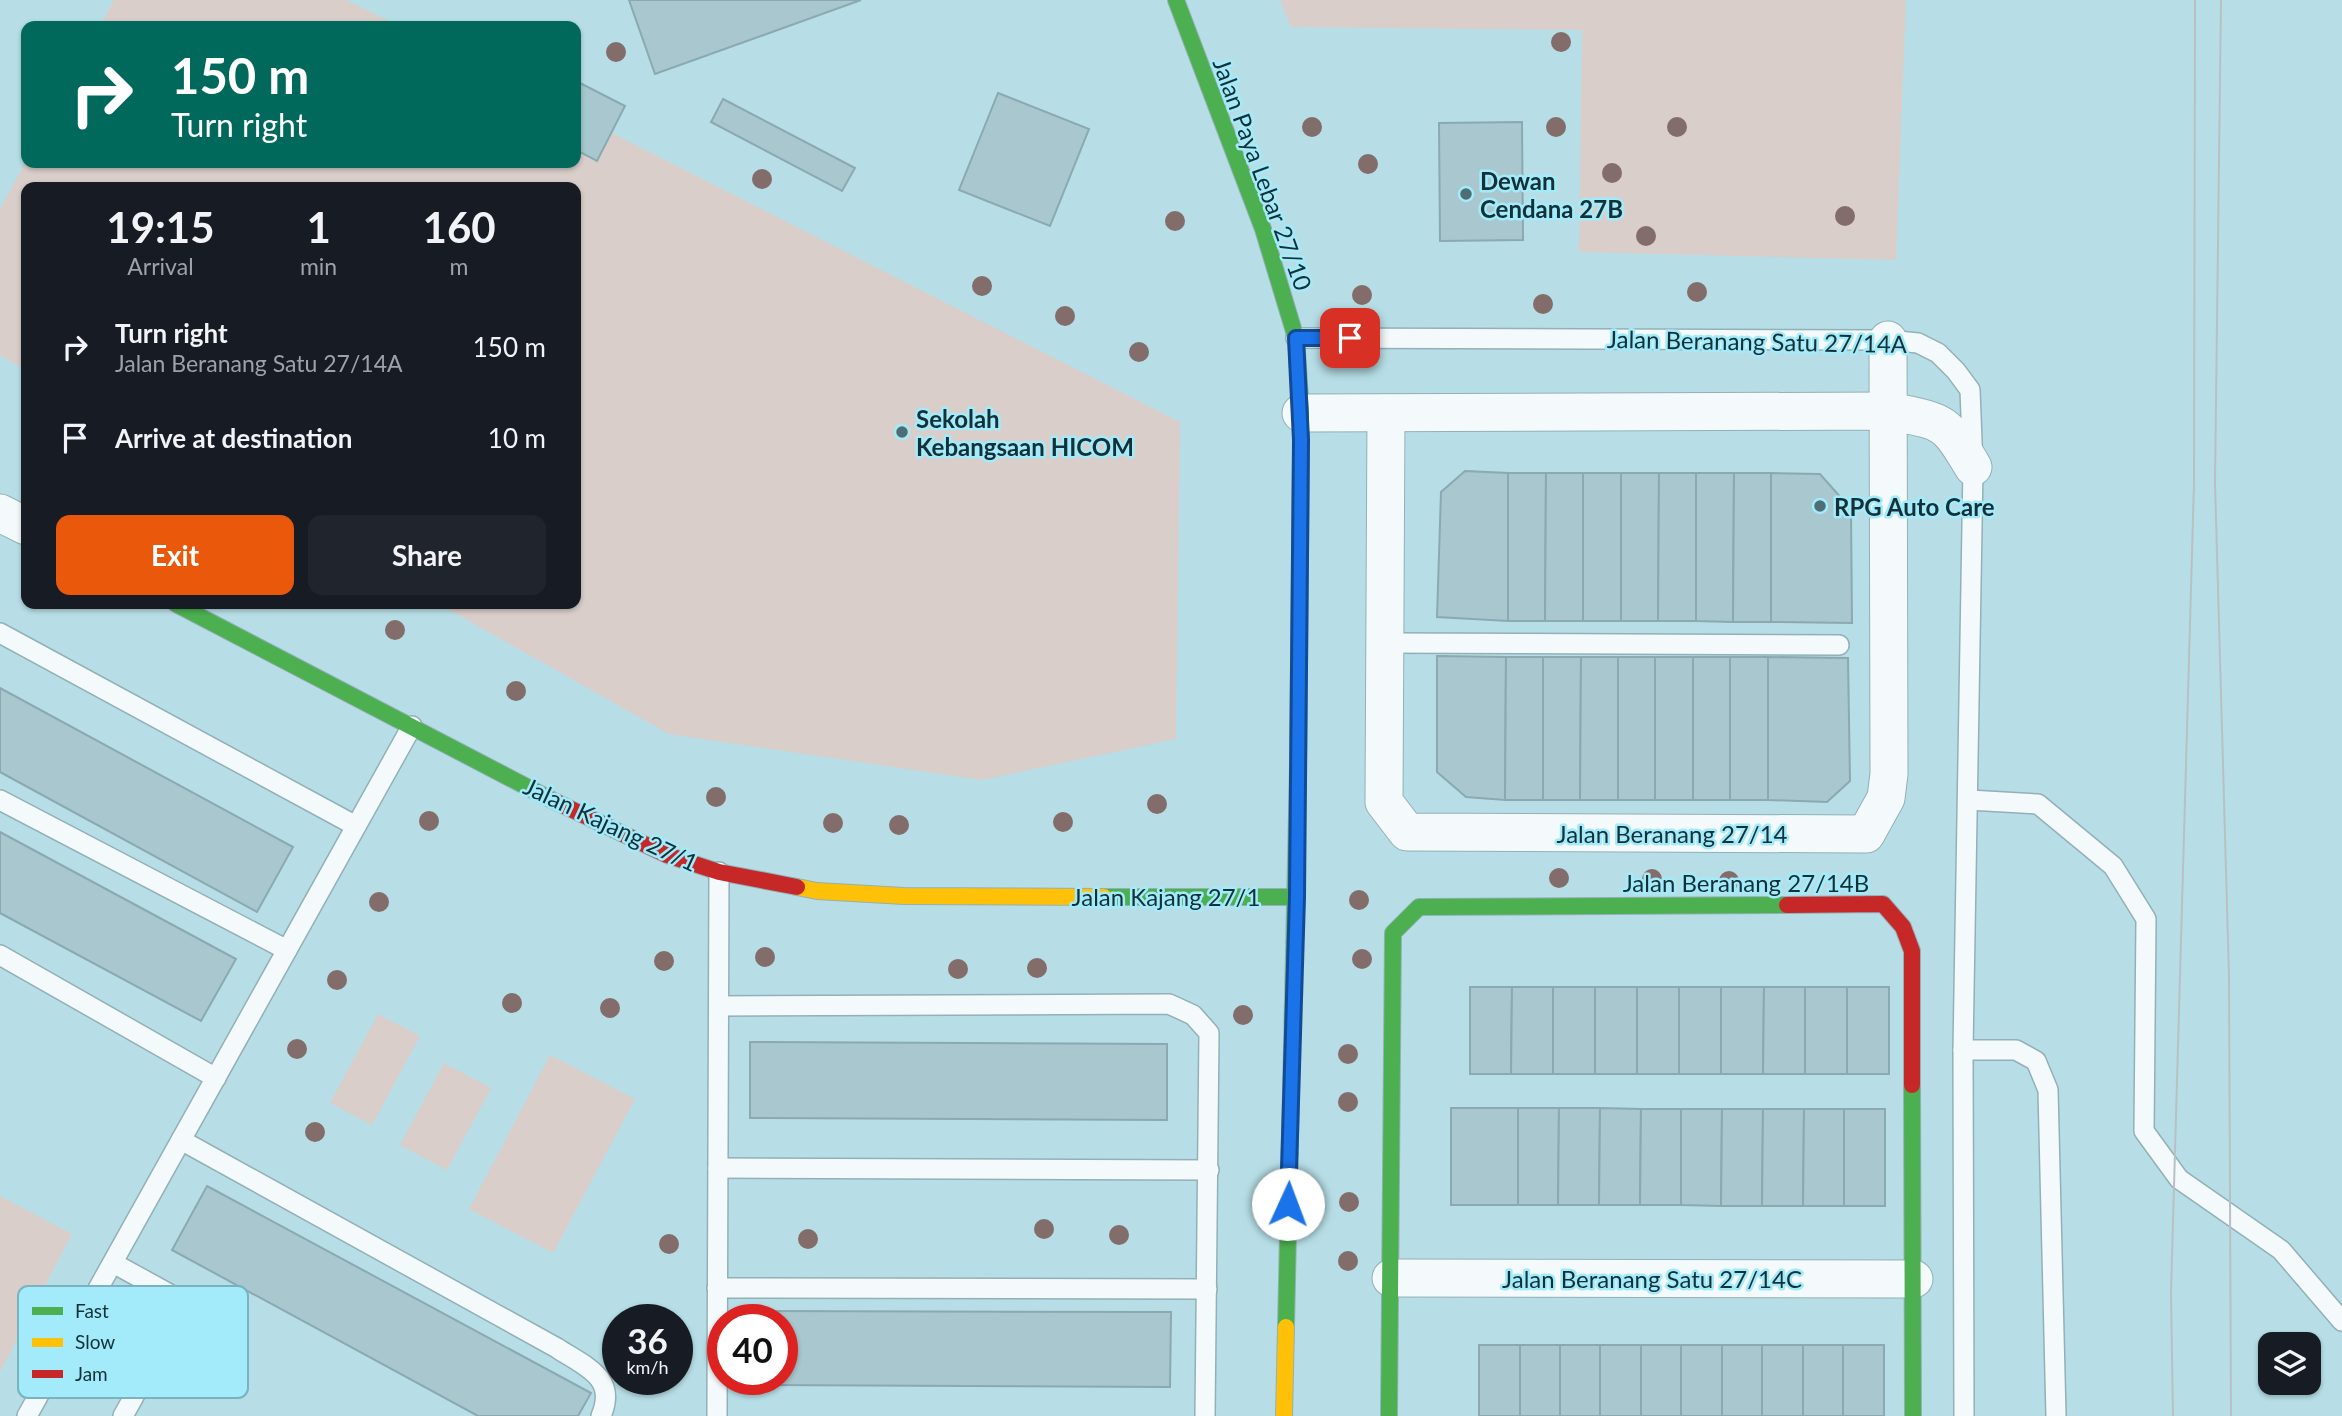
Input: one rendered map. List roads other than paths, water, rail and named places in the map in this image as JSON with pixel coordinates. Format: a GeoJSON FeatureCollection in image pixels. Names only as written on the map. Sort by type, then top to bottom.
{"type":"FeatureCollection","features":[{"type":"Feature","properties":{"kind":"street","name":"Jalan Paya Lebar 27/10"},"geometry":{"type":"LineString","coordinates":[[1176,0],[1263,229],[1296,338],[1301,413],[1297,897],[1284,1416]]}},
{"type":"Feature","properties":{"kind":"street","name":"Jalan Beranang 27/14"},"geometry":{"type":"LineString","coordinates":[[1386,412],[1384,802],[1406,832],[1866,834],[1886,798],[1889,774],[1888,340]]}},
{"type":"Feature","properties":{"kind":"street"},"geometry":{"type":"LineString","coordinates":[[1301,413],[1889,411],[1937,421],[1954,435],[1973,467]]}},
{"type":"Feature","properties":{"kind":"street"},"geometry":{"type":"LineString","coordinates":[[0,513],[21,524]]}},
{"type":"Feature","properties":{"kind":"street","name":"Jalan Kajang 27/1"},"geometry":{"type":"LineString","coordinates":[[186,609],[599,824],[667,855],[719,872],[817,891],[904,896],[1297,897]]}},
{"type":"Feature","properties":{"kind":"street","name":"Jalan Beranang 27/14B"},"geometry":{"type":"LineString","coordinates":[[1391,1278],[1393,933],[1419,907],[1883,904],[1903,927],[1912,951],[1913,1416]]}},
{"type":"Feature","properties":{"kind":"street"},"geometry":{"type":"LineString","coordinates":[[1389,1416],[1391,1278]]}},
{"type":"Feature","properties":{"kind":"street","name":"Jalan Beranang Satu 27/14C"},"geometry":{"type":"LineString","coordinates":[[1391,1278],[1914,1279]]}},
{"type":"Feature","properties":{"kind":"lane","name":"Jalan Beranang Satu 27/14A"},"geometry":{"type":"LineString","coordinates":[[1296,338],[1888,340],[1918,343],[1938,353],[1970,390],[1973,467],[1964,1050],[1964,1416]]}},
{"type":"Feature","properties":{"kind":"lane"},"geometry":{"type":"LineString","coordinates":[[0,633],[356,826]]}},
{"type":"Feature","properties":{"kind":"lane"},"geometry":{"type":"LineString","coordinates":[[1385,643],[1839,645]]}},
{"type":"Feature","properties":{"kind":"lane"},"geometry":{"type":"LineString","coordinates":[[100,1286],[412,726]]}},
{"type":"Feature","properties":{"kind":"lane"},"geometry":{"type":"LineString","coordinates":[[0,800],[288,950]]}},
{"type":"Feature","properties":{"kind":"lane"},"geometry":{"type":"LineString","coordinates":[[1969,800],[2038,804],[2113,866],[2146,919],[2144,1131],[2179,1179],[2281,1250],[2342,1321]]}},
{"type":"Feature","properties":{"kind":"lane"},"geometry":{"type":"LineString","coordinates":[[717,1416],[719,872]]}},
{"type":"Feature","properties":{"kind":"lane"},"geometry":{"type":"LineString","coordinates":[[0,955],[216,1078]]}},
{"type":"Feature","properties":{"kind":"lane"},"geometry":{"type":"LineString","coordinates":[[719,1006],[1168,1004],[1193,1015],[1209,1033],[1205,1416]]}},
{"type":"Feature","properties":{"kind":"lane"},"geometry":{"type":"LineString","coordinates":[[1964,1050],[2016,1050],[2036,1061],[2048,1090],[2056,1416]]}},
{"type":"Feature","properties":{"kind":"lane"},"geometry":{"type":"LineString","coordinates":[[181,1140],[557,1348],[600,1376],[605,1388],[606,1406],[601,1416]]}},
{"type":"Feature","properties":{"kind":"lane"},"geometry":{"type":"LineString","coordinates":[[718,1168],[1209,1170]]}},
{"type":"Feature","properties":{"kind":"lane"},"geometry":{"type":"LineString","coordinates":[[113,1263],[155,1286]]}},
{"type":"Feature","properties":{"kind":"lane"},"geometry":{"type":"LineString","coordinates":[[718,1288],[1207,1289]]}},
{"type":"Feature","properties":{"kind":"lane"},"geometry":{"type":"LineString","coordinates":[[27,1416],[37,1398]]}},
{"type":"Feature","properties":{"kind":"lane"},"geometry":{"type":"LineString","coordinates":[[123,1416],[133,1398]]}},
{"type":"Feature","properties":{"kind":"tram line"},"geometry":{"type":"LineString","coordinates":[[2173,1416],[2171,1292],[2194,483],[2195,0]]}},
{"type":"Feature","properties":{"kind":"tram line"},"geometry":{"type":"LineString","coordinates":[[2221,0],[2215,483],[2229,976],[2231,1416]]}},
{"type":"Feature","properties":{"kind":"place","name":"Dewan Cendana 27B"},"geometry":{"type":"Point","coordinates":[1466,194]}},
{"type":"Feature","properties":{"kind":"place","name":"Sekolah Kebangsaan HICOM"},"geometry":{"type":"Point","coordinates":[902,432]}},
{"type":"Feature","properties":{"kind":"place","name":"RPG Auto Care"},"geometry":{"type":"Point","coordinates":[1820,506]}}]}
